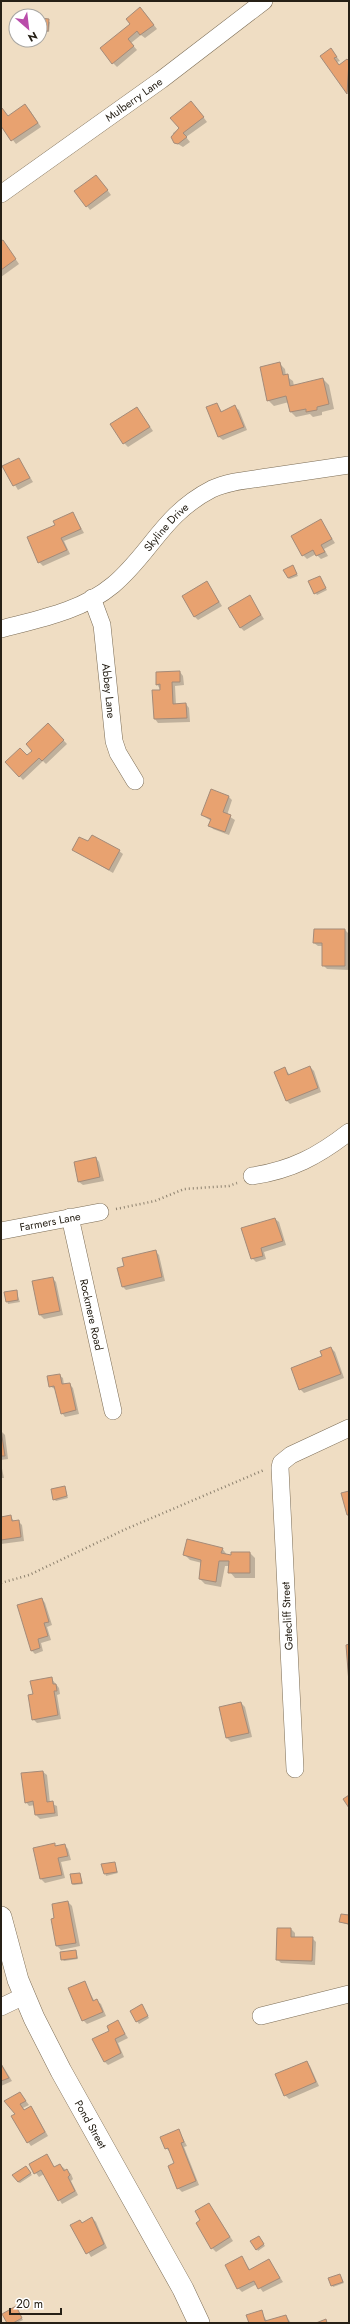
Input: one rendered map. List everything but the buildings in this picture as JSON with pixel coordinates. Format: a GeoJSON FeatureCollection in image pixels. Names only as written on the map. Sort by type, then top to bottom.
{"type":"FeatureCollection","features":[{"type":"Feature","properties":{"kind":"street","name":"Mulberry Lane"},"geometry":{"type":"LineString","coordinates":[[1,194],[161,80],[264,1]]}},
{"type":"Feature","properties":{"kind":"street","name":"Skyline Drive"},"geometry":{"type":"LineString","coordinates":[[1,629],[63,612],[105,592],[130,569],[151,542],[177,513],[212,490],[240,481],[349,465]]}},
{"type":"Feature","properties":{"kind":"street","name":"Abbey Lane"},"geometry":{"type":"LineString","coordinates":[[92,598],[102,622],[114,741],[118,753],[135,781]]}},
{"type":"Feature","properties":{"kind":"street"},"geometry":{"type":"LineString","coordinates":[[252,1176],[298,1165],[317,1155],[349,1132]]}},
{"type":"Feature","properties":{"kind":"street","name":"Farmers Lane"},"geometry":{"type":"LineString","coordinates":[[1,1231],[100,1212]]}},
{"type":"Feature","properties":{"kind":"street","name":"Rockmere Road"},"geometry":{"type":"LineString","coordinates":[[70,1217],[113,1411]]}},
{"type":"Feature","properties":{"kind":"street"},"geometry":{"type":"LineString","coordinates":[[281,1463],[291,1454],[349,1428]]}},
{"type":"Feature","properties":{"kind":"street","name":"Gatecliff Street"},"geometry":{"type":"LineString","coordinates":[[281,1463],[279,1476],[295,1768]]}},
{"type":"Feature","properties":{"kind":"street","name":"Pond Street"},"geometry":{"type":"LineString","coordinates":[[1,1917],[24,1996],[61,2071],[184,2289],[199,2323]]}},
{"type":"Feature","properties":{"kind":"street"},"geometry":{"type":"LineString","coordinates":[[261,2016],[349,1994]]}},
{"type":"Feature","properties":{"kind":"street"},"geometry":{"type":"LineString","coordinates":[[1,2007],[24,1996]]}},
{"type":"Feature","properties":{"kind":"path"},"geometry":{"type":"LineString","coordinates":[[100,1212],[155,1201],[184,1189],[229,1186],[252,1176]]}},
{"type":"Feature","properties":{"kind":"path"},"geometry":{"type":"LineString","coordinates":[[1,1583],[29,1575],[40,1568],[281,1463]]}}]}
